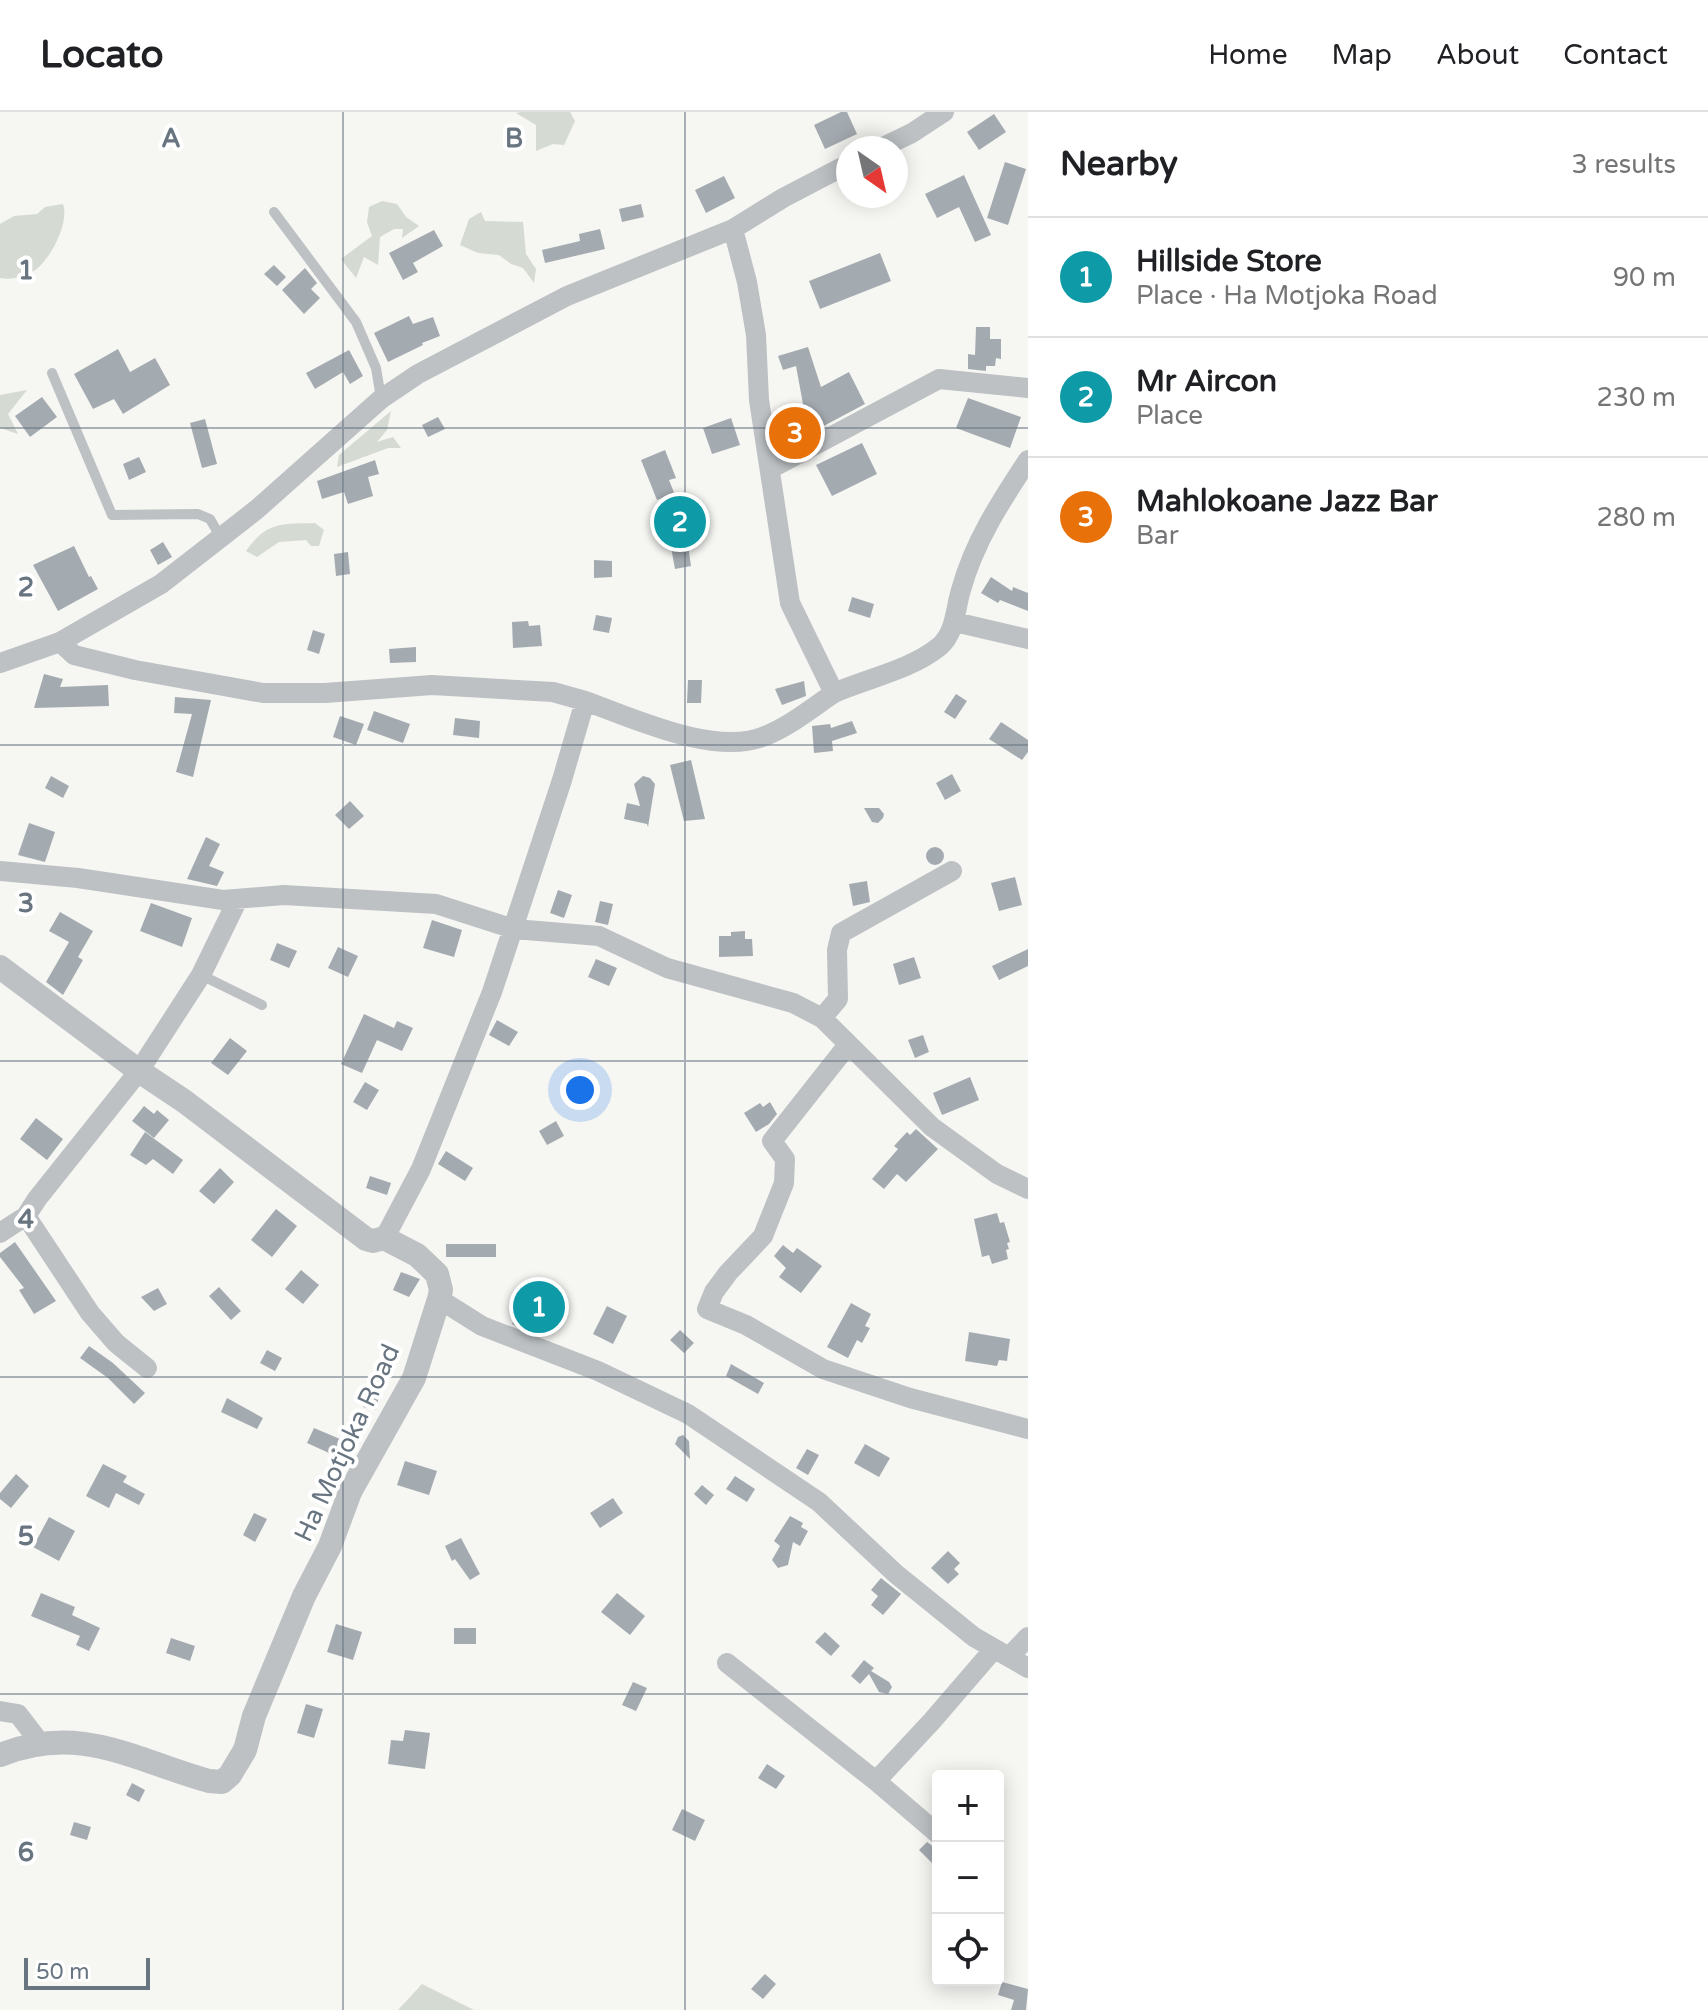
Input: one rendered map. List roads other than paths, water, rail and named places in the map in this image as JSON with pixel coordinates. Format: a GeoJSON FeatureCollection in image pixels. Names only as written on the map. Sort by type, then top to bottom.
{"type":"FeatureCollection","features":[{"type":"Feature","properties":{"kind":"street"},"geometry":{"type":"LineString","coordinates":[[906,136],[944,112]]}},
{"type":"Feature","properties":{"kind":"street"},"geometry":{"type":"LineString","coordinates":[[0,663],[60,642],[144,595],[221,538],[301,472],[381,399],[418,374],[567,296],[733,229],[836,170]]}},
{"type":"Feature","properties":{"kind":"street"},"geometry":{"type":"LineString","coordinates":[[733,229],[747,282],[756,335],[759,400],[772,468],[790,603],[834,693]]}},
{"type":"Feature","properties":{"kind":"street"},"geometry":{"type":"LineString","coordinates":[[772,468],[939,379],[1028,388]]}},
{"type":"Feature","properties":{"kind":"street"},"geometry":{"type":"LineString","coordinates":[[60,642],[74,655],[135,670],[263,693],[325,693],[432,685],[553,692],[688,738],[747,742],[774,732],[834,693],[917,660],[941,644],[955,622],[960,590],[990,518],[1028,460]]}},
{"type":"Feature","properties":{"kind":"street"},"geometry":{"type":"LineString","coordinates":[[955,622],[1028,639]]}},
{"type":"Feature","properties":{"kind":"street"},"geometry":{"type":"LineString","coordinates":[[384,1239],[421,1169],[449,1105],[514,929],[585,701]]}},
{"type":"Feature","properties":{"kind":"street"},"geometry":{"type":"LineString","coordinates":[[0,871],[78,878],[223,900],[284,895],[436,904],[514,929],[599,936],[667,968],[793,1003],[822,1018],[932,1127],[997,1174],[1028,1189]]}},
{"type":"Feature","properties":{"kind":"street"},"geometry":{"type":"LineString","coordinates":[[822,1018],[838,999],[837,950],[841,933],[952,871]]}},
{"type":"Feature","properties":{"kind":"street"},"geometry":{"type":"LineString","coordinates":[[0,1233],[26,1216],[139,1071],[201,975],[238,899]]}},
{"type":"Feature","properties":{"kind":"street"},"geometry":{"type":"LineString","coordinates":[[0,967],[366,1239],[384,1239],[417,1255],[437,1274],[441,1290],[439,1299],[482,1326],[598,1371],[688,1414],[819,1502],[896,1574],[974,1637],[1028,1668]]}},
{"type":"Feature","properties":{"kind":"street"},"geometry":{"type":"LineString","coordinates":[[847,1046],[772,1141],[785,1159],[784,1183],[763,1236],[728,1273],[714,1292],[707,1309],[746,1325],[823,1369],[910,1398],[1028,1429]]}},
{"type":"Feature","properties":{"kind":"street"},"geometry":{"type":"LineString","coordinates":[[26,1216],[90,1313],[116,1343],[147,1368]]}},
{"type":"Feature","properties":{"kind":"street","name":"Ha Motjoka Road"},"geometry":{"type":"LineString","coordinates":[[0,1755],[41,1744],[95,1744],[209,1781],[222,1782],[230,1775],[245,1750],[254,1716],[304,1596],[330,1546],[350,1492],[414,1378],[439,1299]]}},
{"type":"Feature","properties":{"kind":"street"},"geometry":{"type":"LineString","coordinates":[[876,1781],[1002,1653],[1028,1637]]}},
{"type":"Feature","properties":{"kind":"street"},"geometry":{"type":"LineString","coordinates":[[727,1663],[932,1829]]}},
{"type":"Feature","properties":{"kind":"street"},"geometry":{"type":"LineString","coordinates":[[0,1711],[18,1714],[41,1744]]}},
{"type":"Feature","properties":{"kind":"lane"},"geometry":{"type":"LineString","coordinates":[[274,212],[356,322],[376,368],[381,399]]}},
{"type":"Feature","properties":{"kind":"lane"},"geometry":{"type":"LineString","coordinates":[[52,373],[112,515],[198,514],[210,519],[221,538]]}},
{"type":"Feature","properties":{"kind":"lane"},"geometry":{"type":"LineString","coordinates":[[201,975],[262,1005]]}},
{"type":"Feature","properties":{"kind":"place","name":"Mahlokoane Jazz Bar"},"geometry":{"type":"Point","coordinates":[795,433]}},
{"type":"Feature","properties":{"kind":"place","name":"Mr Aircon"},"geometry":{"type":"Point","coordinates":[680,522]}},
{"type":"Feature","properties":{"kind":"place","name":"Hillside Store"},"geometry":{"type":"Point","coordinates":[539,1307]}}]}
